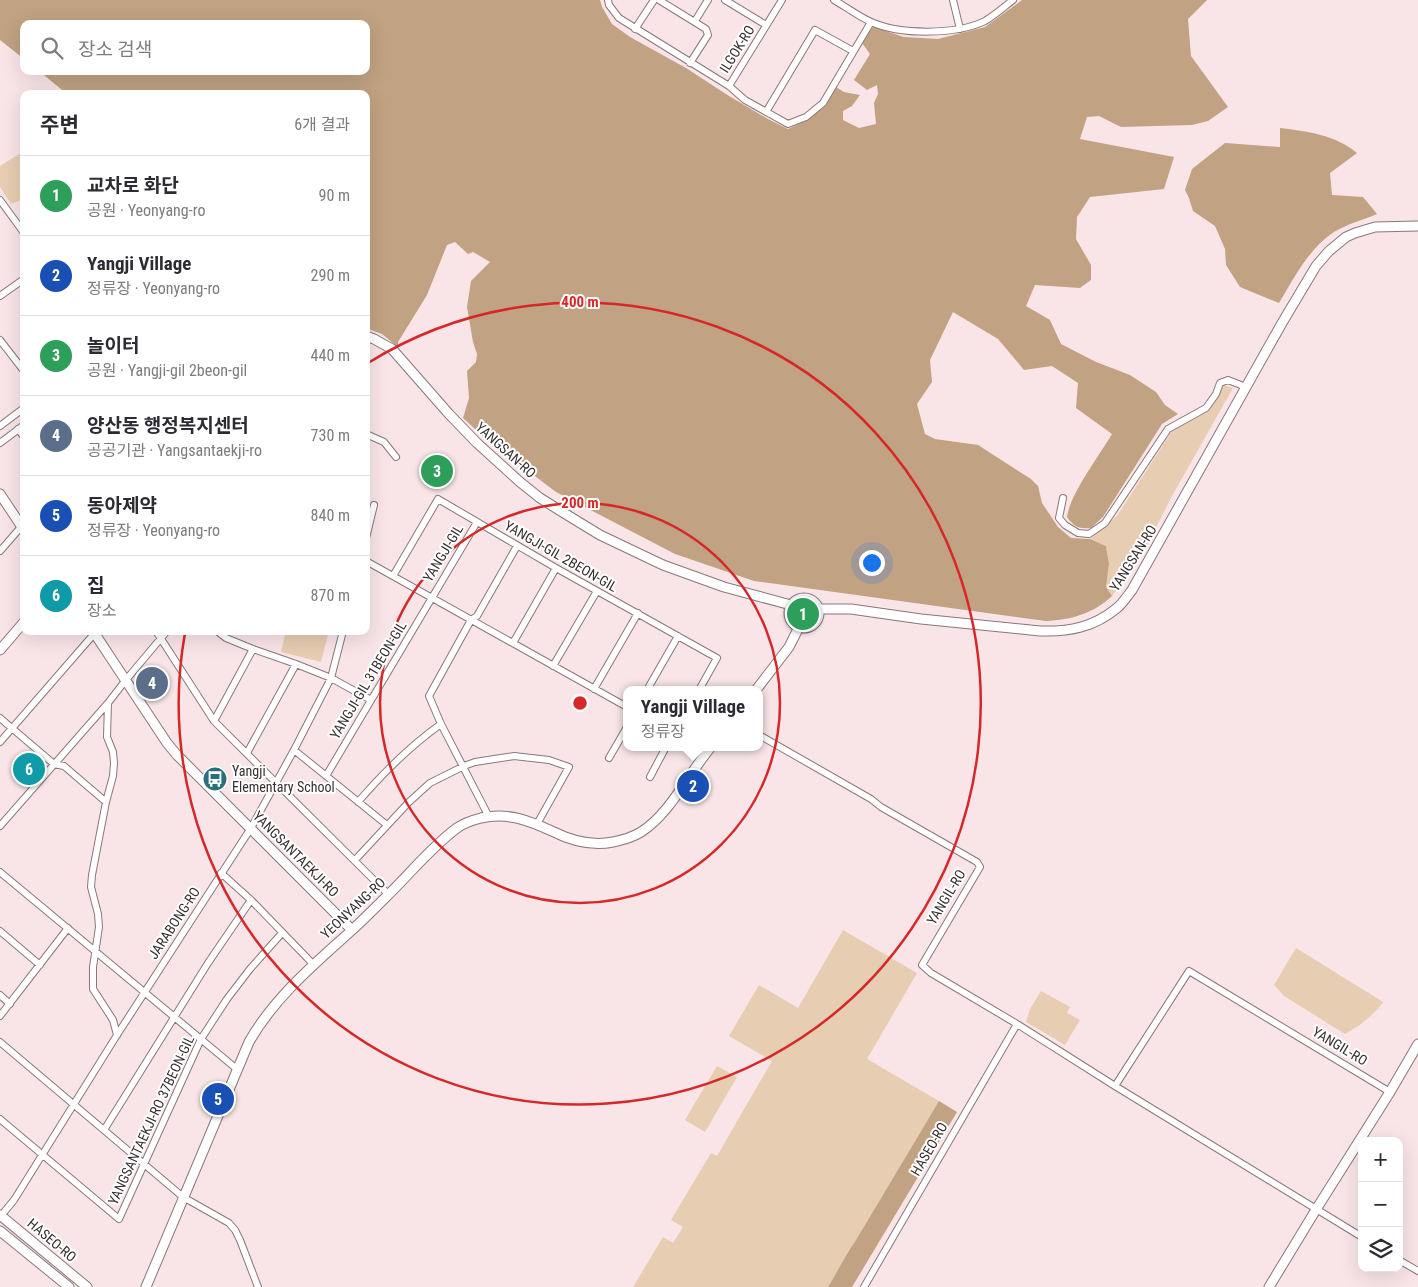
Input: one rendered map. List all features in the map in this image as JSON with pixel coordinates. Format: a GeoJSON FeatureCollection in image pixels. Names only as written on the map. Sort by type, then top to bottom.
{"type":"FeatureCollection","features":[{"type":"Feature","properties":{"kind":"street"},"geometry":{"type":"LineString","coordinates":[[608,0],[609,5],[619,18],[729,86],[745,100],[788,124],[806,117],[822,103],[871,22]]}},
{"type":"Feature","properties":{"kind":"street"},"geometry":{"type":"LineString","coordinates":[[636,29],[654,0]]}},
{"type":"Feature","properties":{"kind":"street"},"geometry":{"type":"LineString","coordinates":[[658,0],[706,29],[708,35],[690,63]]}},
{"type":"Feature","properties":{"kind":"street"},"geometry":{"type":"LineString","coordinates":[[695,21],[708,0]]}},
{"type":"Feature","properties":{"kind":"street","name":"ILGOK-RO"},"geometry":{"type":"LineString","coordinates":[[725,0],[766,25]]}},
{"type":"Feature","properties":{"kind":"street","name":"ILGOK-RO"},"geometry":{"type":"LineString","coordinates":[[729,86],[782,0]]}},
{"type":"Feature","properties":{"kind":"street"},"geometry":{"type":"LineString","coordinates":[[834,0],[871,22],[907,31],[931,32],[960,29],[984,21],[1013,0]]}},
{"type":"Feature","properties":{"kind":"street"},"geometry":{"type":"LineString","coordinates":[[953,0],[960,29]]}},
{"type":"Feature","properties":{"kind":"street"},"geometry":{"type":"LineString","coordinates":[[766,112],[815,30],[853,51]]}},
{"type":"Feature","properties":{"kind":"street"},"geometry":{"type":"LineString","coordinates":[[0,200],[20,228]]}},
{"type":"Feature","properties":{"kind":"street","name":"YANGSAN-RO"},"geometry":{"type":"LineString","coordinates":[[819,609],[851,609],[921,619],[1059,632],[1088,626],[1098,620],[1118,607],[1132,590],[1316,266],[1329,251],[1346,237],[1366,229],[1385,226],[1418,226]]}},
{"type":"Feature","properties":{"kind":"street"},"geometry":{"type":"LineString","coordinates":[[0,296],[20,282]]}},
{"type":"Feature","properties":{"kind":"street","name":"YANGSAN-RO"},"geometry":{"type":"LineString","coordinates":[[370,338],[392,349],[477,443],[540,498],[600,535],[663,565],[724,587],[791,605]]}},
{"type":"Feature","properties":{"kind":"street"},"geometry":{"type":"LineString","coordinates":[[0,340],[20,366]]}},
{"type":"Feature","properties":{"kind":"street"},"geometry":{"type":"LineString","coordinates":[[1063,498],[1059,518],[1065,525],[1078,533],[1090,534],[1106,523],[1168,429],[1206,408],[1216,394],[1220,384],[1228,380],[1246,387]]}},
{"type":"Feature","properties":{"kind":"street"},"geometry":{"type":"LineString","coordinates":[[0,426],[20,411]]}},
{"type":"Feature","properties":{"kind":"street"},"geometry":{"type":"LineString","coordinates":[[0,443],[20,428]]}},
{"type":"Feature","properties":{"kind":"street"},"geometry":{"type":"LineString","coordinates":[[370,436],[384,442],[396,457]]}},
{"type":"Feature","properties":{"kind":"street"},"geometry":{"type":"LineString","coordinates":[[0,494],[20,524]]}},
{"type":"Feature","properties":{"kind":"street","name":"YANGJI-GIL 2BEON-GIL"},"geometry":{"type":"LineString","coordinates":[[393,576],[438,499],[517,546],[717,658],[701,686]]}},
{"type":"Feature","properties":{"kind":"street"},"geometry":{"type":"LineString","coordinates":[[370,522],[374,505]]}},
{"type":"Feature","properties":{"kind":"street","name":"YANGJI-GIL"},"geometry":{"type":"LineString","coordinates":[[431,598],[477,522]]}},
{"type":"Feature","properties":{"kind":"street"},"geometry":{"type":"LineString","coordinates":[[0,551],[20,531]]}},
{"type":"Feature","properties":{"kind":"street"},"geometry":{"type":"LineString","coordinates":[[489,817],[441,724],[429,696],[471,620],[477,616],[517,546]]}},
{"type":"Feature","properties":{"kind":"street","name":"YANGJI-GIL"},"geometry":{"type":"LineString","coordinates":[[370,563],[623,705]]}},
{"type":"Feature","properties":{"kind":"street"},"geometry":{"type":"LineString","coordinates":[[513,643],[556,568]]}},
{"type":"Feature","properties":{"kind":"street"},"geometry":{"type":"LineString","coordinates":[[553,666],[597,591]]}},
{"type":"Feature","properties":{"kind":"street","name":"YANGJI-GIL 31BEON-GIL"},"geometry":{"type":"LineString","coordinates":[[326,776],[431,598]]}},
{"type":"Feature","properties":{"kind":"street"},"geometry":{"type":"LineString","coordinates":[[799,598],[808,598],[816,603],[819,609],[820,614],[816,623],[807,628],[800,627],[790,618],[791,605],[799,598]]}},
{"type":"Feature","properties":{"kind":"street"},"geometry":{"type":"LineString","coordinates":[[594,689],[638,613]]}},
{"type":"Feature","properties":{"kind":"street"},"geometry":{"type":"LineString","coordinates":[[0,650],[20,627]]}},
{"type":"Feature","properties":{"kind":"street"},"geometry":{"type":"LineString","coordinates":[[759,686],[789,646],[800,627]]}},
{"type":"Feature","properties":{"kind":"street"},"geometry":{"type":"LineString","coordinates":[[0,742],[91,635]]}},
{"type":"Feature","properties":{"kind":"street","name":"YANGSANTAEKJI-RO"},"geometry":{"type":"LineString","coordinates":[[96,635],[125,681],[177,755],[352,930]]}},
{"type":"Feature","properties":{"kind":"street"},"geometry":{"type":"LineString","coordinates":[[159,635],[214,720],[389,895]]}},
{"type":"Feature","properties":{"kind":"street"},"geometry":{"type":"LineString","coordinates":[[0,826],[108,703],[164,635]]}},
{"type":"Feature","properties":{"kind":"street"},"geometry":{"type":"LineString","coordinates":[[222,635],[253,650],[331,678],[371,700]]}},
{"type":"Feature","properties":{"kind":"street","name":"JARABONG-RO"},"geometry":{"type":"LineString","coordinates":[[0,1216],[14,1200],[117,1035],[251,828],[331,678],[342,635]]}},
{"type":"Feature","properties":{"kind":"street"},"geometry":{"type":"LineString","coordinates":[[650,686],[678,636]]}},
{"type":"Feature","properties":{"kind":"street"},"geometry":{"type":"LineString","coordinates":[[214,720],[253,650]]}},
{"type":"Feature","properties":{"kind":"street"},"geometry":{"type":"LineString","coordinates":[[247,752],[296,664]]}},
{"type":"Feature","properties":{"kind":"street"},"geometry":{"type":"LineString","coordinates":[[108,703],[107,737],[114,752],[114,764],[91,881],[92,896],[98,914],[99,927],[92,989],[113,1020],[117,1035]]}},
{"type":"Feature","properties":{"kind":"street"},"geometry":{"type":"LineString","coordinates":[[0,718],[54,764],[64,766],[106,802]]}},
{"type":"Feature","properties":{"kind":"street"},"geometry":{"type":"LineString","coordinates":[[358,802],[399,758],[441,724]]}},
{"type":"Feature","properties":{"kind":"street"},"geometry":{"type":"LineString","coordinates":[[609,758],[623,734]]}},
{"type":"Feature","properties":{"kind":"street","name":"YANGIL-RO"},"geometry":{"type":"LineString","coordinates":[[763,737],[977,862],[980,868],[922,966],[930,973],[1017,1024],[1115,1086],[1358,1234]]}},
{"type":"Feature","properties":{"kind":"street"},"geometry":{"type":"LineString","coordinates":[[294,750],[387,825]]}},
{"type":"Feature","properties":{"kind":"street"},"geometry":{"type":"LineString","coordinates":[[650,777],[664,751]]}},
{"type":"Feature","properties":{"kind":"street","name":"YEONYANG-RO"},"geometry":{"type":"LineString","coordinates":[[146,1287],[249,1042],[258,1026],[313,964],[352,930],[459,826],[470,821],[489,817],[511,817],[529,820],[555,833],[586,843],[606,843],[634,836],[666,809],[708,751]]}},
{"type":"Feature","properties":{"kind":"street"},"geometry":{"type":"LineString","coordinates":[[355,860],[404,807],[430,783],[464,766],[488,759],[514,756],[550,760],[569,767],[537,824]]}},
{"type":"Feature","properties":{"kind":"street"},"geometry":{"type":"LineString","coordinates":[[0,872],[238,1070]]}},
{"type":"Feature","properties":{"kind":"street"},"geometry":{"type":"LineString","coordinates":[[221,873],[251,900],[313,964]]}},
{"type":"Feature","properties":{"kind":"street"},"geometry":{"type":"LineString","coordinates":[[104,1130],[208,963],[251,900]]}},
{"type":"Feature","properties":{"kind":"street"},"geometry":{"type":"LineString","coordinates":[[0,1016],[68,928]]}},
{"type":"Feature","properties":{"kind":"street"},"geometry":{"type":"LineString","coordinates":[[0,931],[40,964]]}},
{"type":"Feature","properties":{"kind":"street","name":"YANGSANTAEKJI-RO 37BEON-GIL"},"geometry":{"type":"LineString","coordinates":[[0,1119],[119,1219],[201,1039],[246,974],[282,933]]}},
{"type":"Feature","properties":{"kind":"street","name":"YANGIL-RO"},"geometry":{"type":"LineString","coordinates":[[1115,1086],[1188,970],[1390,1092]]}},
{"type":"Feature","properties":{"kind":"street"},"geometry":{"type":"LineString","coordinates":[[0,995],[10,1004]]}},
{"type":"Feature","properties":{"kind":"street","name":"HASEO-RO"},"geometry":{"type":"LineString","coordinates":[[864,1287],[1017,1024]]}},
{"type":"Feature","properties":{"kind":"street"},"geometry":{"type":"LineString","coordinates":[[0,1042],[183,1197],[229,1223],[240,1240],[258,1287]]}},
{"type":"Feature","properties":{"kind":"street"},"geometry":{"type":"LineString","coordinates":[[1270,1287],[1418,1044]]}},
{"type":"Feature","properties":{"kind":"street","name":"HASEO-RO"},"geometry":{"type":"LineString","coordinates":[[0,1216],[87,1287]]}},
{"type":"Feature","properties":{"kind":"street","name":"HASEO-RO"},"geometry":{"type":"LineString","coordinates":[[0,1231],[69,1287]]}},
{"type":"Feature","properties":{"kind":"street"},"geometry":{"type":"LineString","coordinates":[[1403,1262],[1418,1271]]}},
{"type":"Feature","properties":{"kind":"shaded area"},"geometry":{"type":"Polygon","coordinates":[[[0,0],[600,0],[612,24],[630,37],[788,129],[808,120],[826,105],[836,87],[844,92],[860,95],[852,106],[843,111],[843,120],[859,128],[876,124],[874,103],[878,94],[877,85],[867,90],[854,80],[870,54],[862,43],[873,27],[904,37],[938,39],[985,27],[1022,0],[1207,0],[1188,19],[1191,56],[1228,107],[1208,121],[1192,125],[1121,127],[1099,116],[1087,117],[1080,139],[1174,157],[1164,189],[1090,197],[1077,217],[1076,239],[1091,265],[1091,280],[1080,288],[1035,285],[1026,306],[1050,320],[1061,344],[1096,362],[1130,375],[1156,392],[1165,405],[1178,414],[1162,424],[1103,517],[1091,528],[1083,528],[1077,527],[1067,517],[1069,508],[1079,486],[1112,434],[1076,408],[1078,383],[1052,366],[1024,370],[998,339],[953,312],[930,360],[932,382],[917,404],[925,434],[935,439],[978,445],[1031,479],[1038,486],[1042,503],[1058,527],[1071,538],[1090,539],[1106,546],[1109,564],[1106,587],[1112,596],[1090,611],[1073,617],[1046,621],[754,581],[675,554],[556,492],[487,440],[463,418],[469,398],[467,371],[476,362],[477,354],[467,307],[471,281],[490,262],[473,252],[468,254],[455,242],[447,245],[427,295],[398,342],[398,347],[382,334],[370,330],[370,90],[62,90],[44,75],[370,75],[370,20],[20,20],[20,56],[0,40],[0,0]]]}},
{"type":"Feature","properties":{"kind":"shaded area"},"geometry":{"type":"Polygon","coordinates":[[[1280,128],[1310,132],[1330,138],[1357,153],[1330,173],[1332,195],[1363,197],[1377,214],[1334,232],[1317,246],[1296,274],[1279,303],[1240,287],[1226,265],[1225,249],[1215,226],[1193,211],[1185,190],[1192,169],[1225,143],[1280,147],[1280,128]]]}},
{"type":"Feature","properties":{"kind":"shaded area"},"geometry":{"type":"Polygon","coordinates":[[[20,154],[20,201],[11,204],[0,187],[0,166],[20,154]]]}},
{"type":"Feature","properties":{"kind":"shaded area"},"geometry":{"type":"Polygon","coordinates":[[[1223,385],[1233,388],[1172,496],[1143,553],[1112,596],[1106,587],[1109,564],[1106,546],[1090,539],[1117,516],[1172,431],[1206,413],[1217,399],[1223,385]]]}},
{"type":"Feature","properties":{"kind":"shaded area"},"geometry":{"type":"Polygon","coordinates":[[[803,602],[811,605],[814,613],[811,621],[803,624],[795,621],[792,613],[795,605],[803,602]]]}},
{"type":"Feature","properties":{"kind":"shaded area"},"geometry":{"type":"Polygon","coordinates":[[[285,635],[328,635],[321,662],[281,652],[285,635]]]}},
{"type":"Feature","properties":{"kind":"shaded area"},"geometry":{"type":"Polygon","coordinates":[[[843,930],[917,973],[867,1059],[939,1101],[828,1287],[633,1287],[663,1237],[673,1243],[683,1227],[671,1220],[711,1153],[717,1156],[772,1061],[729,1036],[759,985],[798,1008],[843,930]]]}},
{"type":"Feature","properties":{"kind":"shaded area"},"geometry":{"type":"Polygon","coordinates":[[[1296,948],[1383,1002],[1366,1020],[1345,1034],[1284,996],[1274,985],[1296,948]]]}},
{"type":"Feature","properties":{"kind":"shaded area"},"geometry":{"type":"Polygon","coordinates":[[[1041,991],[1070,1007],[1067,1013],[1080,1020],[1065,1045],[1026,1022],[1030,1009],[1041,991]]]}},
{"type":"Feature","properties":{"kind":"shaded area"},"geometry":{"type":"Polygon","coordinates":[[[717,1066],[737,1077],[705,1132],[685,1120],[717,1066]]]}},
{"type":"Feature","properties":{"kind":"shaded area"},"geometry":{"type":"Polygon","coordinates":[[[939,1101],[957,1112],[852,1287],[828,1287],[848,1252],[939,1101]]]}},
{"type":"Feature","properties":{"kind":"place","name":"놀이터"},"geometry":{"type":"Point","coordinates":[437,471]}},
{"type":"Feature","properties":{"kind":"place","name":"교차로 화단"},"geometry":{"type":"Point","coordinates":[803,614]}},
{"type":"Feature","properties":{"kind":"place","name":"양산동 행정복지센터"},"geometry":{"type":"Point","coordinates":[152,683]}},
{"type":"Feature","properties":{"kind":"place","name":"집"},"geometry":{"type":"Point","coordinates":[29,769]}},
{"type":"Feature","properties":{"kind":"place","name":"Yangji Elementary School"},"geometry":{"type":"Point","coordinates":[215,779]}},
{"type":"Feature","properties":{"kind":"place","name":"Yangji Village"},"geometry":{"type":"Point","coordinates":[693,786]}},
{"type":"Feature","properties":{"kind":"place","name":"동아제약"},"geometry":{"type":"Point","coordinates":[218,1099]}}]}
